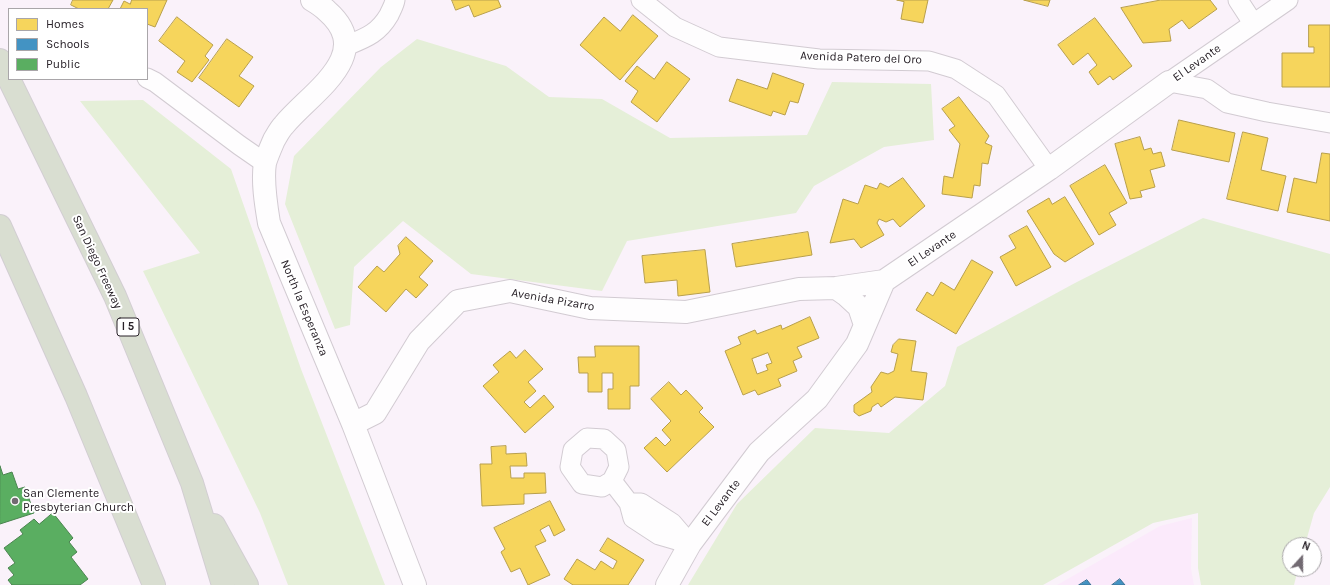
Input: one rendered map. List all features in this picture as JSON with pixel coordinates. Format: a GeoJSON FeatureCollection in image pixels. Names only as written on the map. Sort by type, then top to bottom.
{"type":"FeatureCollection","features":[{"type":"Feature","properties":{"kind":"highway","name":"San Diego Freeway"},"geometry":{"type":"LineString","coordinates":[[0,60],[8,77]]}},
{"type":"Feature","properties":{"kind":"highway","name":"San Diego Freeway"},"geometry":{"type":"LineString","coordinates":[[9,80],[115,296],[192,483],[223,585]]}},
{"type":"Feature","properties":{"kind":"highway"},"geometry":{"type":"LineString","coordinates":[[0,226],[76,396],[154,585]]}},
{"type":"Feature","properties":{"kind":"highway"},"geometry":{"type":"LineString","coordinates":[[192,483],[247,585]]}},
{"type":"Feature","properties":{"kind":"street"},"geometry":{"type":"LineString","coordinates":[[312,0],[328,11],[342,28],[346,46],[369,36],[383,25],[394,5],[394,0]]}},
{"type":"Feature","properties":{"kind":"street","name":"Avenida Patero del Oro"},"geometry":{"type":"LineString","coordinates":[[641,0],[675,27],[719,47],[819,59],[929,61],[956,70],[996,95],[1049,169]]}},
{"type":"Feature","properties":{"kind":"street"},"geometry":{"type":"LineString","coordinates":[[1238,0],[1253,23]]}},
{"type":"Feature","properties":{"kind":"street","name":"El Levante"},"geometry":{"type":"LineString","coordinates":[[667,585],[690,544],[759,452],[817,399],[857,344],[884,281],[1049,169],[1169,82],[1288,0]]}},
{"type":"Feature","properties":{"kind":"street","name":"North la Esperanza"},"geometry":{"type":"LineString","coordinates":[[346,46],[342,59],[326,83],[283,125],[274,140],[266,163],[264,192],[269,223],[353,424],[415,585]]}},
{"type":"Feature","properties":{"kind":"street"},"geometry":{"type":"LineString","coordinates":[[148,78],[156,82],[239,145],[266,163]]}},
{"type":"Feature","properties":{"kind":"street"},"geometry":{"type":"LineString","coordinates":[[1169,82],[1207,89],[1227,102],[1233,104],[1267,112],[1330,123]]}},
{"type":"Feature","properties":{"kind":"street","name":"Avenida Pizarro"},"geometry":{"type":"LineString","coordinates":[[353,424],[374,413],[420,340],[458,301],[510,291],[590,308],[686,312],[799,289],[836,288],[884,281]]}},
{"type":"Feature","properties":{"kind":"street"},"geometry":{"type":"LineString","coordinates":[[836,288],[846,295],[858,307],[865,325]]}},
{"type":"Feature","properties":{"kind":"street"},"geometry":{"type":"LineString","coordinates":[[612,481],[629,503],[633,518],[659,535],[690,544]]}},
{"type":"Feature","properties":{"kind":"shaded area"},"geometry":{"type":"Polygon","coordinates":[[[1192,518],[1191,569],[1194,585],[1057,585],[1160,526],[1192,518]]]}},
{"type":"Feature","properties":{"kind":"green space"},"geometry":{"type":"Polygon","coordinates":[[[417,39],[506,66],[549,97],[602,99],[670,138],[807,135],[832,82],[931,84],[934,140],[884,147],[814,186],[796,213],[627,241],[602,291],[471,274],[403,221],[354,267],[350,325],[335,329],[285,204],[294,156],[381,67],[417,39]]]}},
{"type":"Feature","properties":{"kind":"green space"},"geometry":{"type":"Polygon","coordinates":[[[143,100],[231,169],[301,369],[385,585],[288,585],[260,513],[143,271],[200,253],[80,101],[143,100]]]}},
{"type":"Feature","properties":{"kind":"green space"},"geometry":{"type":"Polygon","coordinates":[[[1203,218],[1330,254],[1330,487],[1314,513],[1307,537],[1282,537],[1282,577],[1296,577],[1294,585],[1201,585],[1198,568],[1198,513],[1153,523],[1043,585],[688,585],[737,504],[815,428],[889,433],[945,386],[957,347],[1075,283],[1203,218]]]}},
{"type":"Feature","properties":{"kind":"building: Homes"},"geometry":{"type":"Polygon","coordinates":[[[73,0],[113,0],[109,8],[77,8],[71,5],[73,0]]]}},
{"type":"Feature","properties":{"kind":"building: Homes"},"geometry":{"type":"Polygon","coordinates":[[[132,0],[167,0],[155,27],[148,24],[148,8],[120,8],[124,1],[130,4],[132,0]]]}},
{"type":"Feature","properties":{"kind":"building: Homes"},"geometry":{"type":"Polygon","coordinates":[[[452,0],[498,0],[501,7],[474,17],[469,5],[456,10],[452,0]]]}},
{"type":"Feature","properties":{"kind":"building: Homes"},"geometry":{"type":"Polygon","coordinates":[[[897,0],[928,0],[923,23],[901,19],[904,2],[897,0]]]}},
{"type":"Feature","properties":{"kind":"building: Homes"},"geometry":{"type":"Polygon","coordinates":[[[1024,0],[1050,0],[1048,6],[1024,0]]]}},
{"type":"Feature","properties":{"kind":"building: Homes"},"geometry":{"type":"Polygon","coordinates":[[[1161,0],[1210,0],[1217,9],[1189,29],[1182,20],[1169,29],[1171,41],[1143,43],[1121,8],[1161,0]]]}},
{"type":"Feature","properties":{"kind":"building: Homes"},"geometry":{"type":"Polygon","coordinates":[[[633,15],[658,36],[620,80],[580,45],[604,17],[620,31],[633,15]]]}},
{"type":"Feature","properties":{"kind":"building: Homes"},"geometry":{"type":"Polygon","coordinates":[[[177,17],[213,45],[205,56],[209,60],[192,82],[177,72],[185,61],[159,41],[177,17]]]}},
{"type":"Feature","properties":{"kind":"building: Homes"},"geometry":{"type":"Polygon","coordinates":[[[1095,18],[1132,66],[1113,80],[1110,76],[1098,85],[1089,72],[1097,65],[1088,53],[1073,65],[1058,45],[1095,18]]]}},
{"type":"Feature","properties":{"kind":"building: Homes"},"geometry":{"type":"Polygon","coordinates":[[[1309,25],[1330,25],[1330,87],[1282,87],[1282,53],[1314,53],[1314,47],[1309,47],[1309,25]]]}},
{"type":"Feature","properties":{"kind":"building: Homes"},"geometry":{"type":"Polygon","coordinates":[[[227,39],[253,57],[239,76],[254,86],[239,107],[199,78],[227,39]]]}},
{"type":"Feature","properties":{"kind":"building: Homes"},"geometry":{"type":"Polygon","coordinates":[[[667,62],[690,79],[657,122],[631,102],[638,91],[625,81],[637,66],[654,79],[667,62]]]}},
{"type":"Feature","properties":{"kind":"building: Homes"},"geometry":{"type":"Polygon","coordinates":[[[773,73],[804,84],[798,103],[790,101],[785,115],[773,111],[771,116],[729,101],[737,79],[767,89],[773,73]]]}},
{"type":"Feature","properties":{"kind":"building: Homes"},"geometry":{"type":"Polygon","coordinates":[[[959,97],[989,136],[985,143],[992,146],[988,164],[982,163],[980,186],[974,185],[972,198],[942,194],[944,176],[953,178],[960,144],[949,130],[955,126],[942,109],[959,97]]]}},
{"type":"Feature","properties":{"kind":"building: Homes"},"geometry":{"type":"Polygon","coordinates":[[[1179,120],[1235,133],[1229,162],[1172,150],[1179,120]]]}},
{"type":"Feature","properties":{"kind":"building: Homes"},"geometry":{"type":"Polygon","coordinates":[[[1243,132],[1268,138],[1261,170],[1286,176],[1278,211],[1227,199],[1243,132]]]}},
{"type":"Feature","properties":{"kind":"building: Homes"},"geometry":{"type":"Polygon","coordinates":[[[1140,137],[1144,150],[1151,148],[1153,154],[1161,152],[1165,166],[1150,170],[1155,187],[1140,191],[1142,197],[1130,199],[1115,144],[1140,137]]]}},
{"type":"Feature","properties":{"kind":"building: Homes"},"geometry":{"type":"Polygon","coordinates":[[[1322,153],[1330,154],[1330,221],[1287,212],[1294,178],[1316,183],[1322,153]]]}},
{"type":"Feature","properties":{"kind":"building: Homes"},"geometry":{"type":"Polygon","coordinates":[[[1105,165],[1127,203],[1109,213],[1116,225],[1099,235],[1070,186],[1105,165]]]}},
{"type":"Feature","properties":{"kind":"building: Homes"},"geometry":{"type":"Polygon","coordinates":[[[903,178],[925,206],[900,227],[893,219],[886,222],[879,219],[877,223],[884,235],[861,248],[854,239],[830,243],[843,199],[858,204],[865,185],[877,189],[880,183],[888,187],[903,178]]]}},
{"type":"Feature","properties":{"kind":"building: Homes"},"geometry":{"type":"Polygon","coordinates":[[[1065,197],[1094,244],[1065,262],[1054,254],[1027,211],[1049,198],[1052,204],[1065,197]]]}},
{"type":"Feature","properties":{"kind":"building: Homes"},"geometry":{"type":"Polygon","coordinates":[[[1027,226],[1051,267],[1016,286],[1000,257],[1016,248],[1009,236],[1027,226]]]}},
{"type":"Feature","properties":{"kind":"building: Homes"},"geometry":{"type":"Polygon","coordinates":[[[808,232],[812,255],[736,267],[732,244],[808,232]]]}},
{"type":"Feature","properties":{"kind":"building: Homes"},"geometry":{"type":"Polygon","coordinates":[[[406,237],[433,261],[419,277],[428,285],[416,298],[406,289],[386,312],[358,287],[377,266],[384,272],[400,254],[398,246],[406,237]]]}},
{"type":"Feature","properties":{"kind":"building: Homes"},"geometry":{"type":"Polygon","coordinates":[[[705,250],[710,292],[678,296],[677,280],[645,283],[642,256],[705,250]]]}},
{"type":"Feature","properties":{"kind":"building: Homes"},"geometry":{"type":"Polygon","coordinates":[[[972,260],[993,272],[956,334],[916,310],[927,292],[933,296],[941,282],[954,290],[972,260]]]}},
{"type":"Feature","properties":{"kind":"building: Homes"},"geometry":{"type":"Polygon","coordinates":[[[810,317],[819,338],[797,347],[802,357],[793,361],[797,371],[778,379],[781,386],[758,395],[755,390],[743,395],[725,351],[741,344],[738,337],[755,330],[757,334],[781,325],[782,329],[810,317]],[[768,353],[752,359],[757,374],[768,370],[766,365],[772,363],[768,353]]]}},
{"type":"Feature","properties":{"kind":"building: Homes"},"geometry":{"type":"Polygon","coordinates":[[[899,339],[916,341],[911,371],[927,373],[923,400],[895,397],[881,407],[878,403],[872,407],[871,411],[859,416],[854,412],[854,405],[872,392],[871,387],[881,372],[888,374],[894,371],[898,354],[891,352],[893,345],[899,339]]]}},
{"type":"Feature","properties":{"kind":"building: Homes"},"geometry":{"type":"Polygon","coordinates":[[[595,346],[639,346],[639,386],[630,386],[630,409],[608,409],[608,389],[613,389],[613,373],[602,373],[602,392],[588,392],[588,373],[579,373],[578,357],[595,357],[595,346]]]}},
{"type":"Feature","properties":{"kind":"building: Homes"},"geometry":{"type":"Polygon","coordinates":[[[525,350],[543,369],[528,382],[536,391],[524,402],[530,408],[544,395],[554,407],[525,433],[483,386],[499,372],[493,365],[510,351],[516,358],[525,350]]]}},
{"type":"Feature","properties":{"kind":"building: Homes"},"geometry":{"type":"Polygon","coordinates":[[[669,382],[681,395],[686,390],[703,408],[699,412],[714,427],[667,472],[644,448],[656,437],[665,446],[671,440],[662,430],[671,421],[651,399],[669,382]]]}},
{"type":"Feature","properties":{"kind":"building: Homes"},"geometry":{"type":"Polygon","coordinates":[[[506,446],[506,454],[526,453],[527,466],[510,466],[511,478],[524,478],[524,473],[545,473],[546,493],[524,494],[524,504],[482,506],[480,464],[492,464],[491,447],[506,446]]]}},
{"type":"Feature","properties":{"kind":"building: Homes"},"geometry":{"type":"Polygon","coordinates":[[[550,501],[565,530],[554,536],[549,525],[540,530],[546,541],[535,546],[550,575],[528,585],[520,568],[511,572],[501,552],[505,549],[494,528],[550,501]]]}},
{"type":"Feature","properties":{"kind":"building: Homes"},"geometry":{"type":"Polygon","coordinates":[[[608,538],[644,560],[628,585],[573,585],[564,579],[577,559],[595,570],[601,561],[613,569],[617,561],[600,551],[608,538]]]}},
{"type":"Feature","properties":{"kind":"building: Schools"},"geometry":{"type":"Polygon","coordinates":[[[1120,579],[1125,585],[1112,585],[1120,579]]]}},
{"type":"Feature","properties":{"kind":"building: Schools"},"geometry":{"type":"Polygon","coordinates":[[[1087,580],[1091,585],[1079,585],[1087,580]]]}},
{"type":"Feature","properties":{"kind":"building: Public","name":"San Clemente Presbyterian Church"},"geometry":{"type":"Polygon","coordinates":[[[0,466],[3,475],[12,472],[18,489],[25,487],[34,513],[0,524],[0,466]]]}},
{"type":"Feature","properties":{"kind":"building: Public"},"geometry":{"type":"Polygon","coordinates":[[[53,513],[73,538],[69,542],[77,552],[71,557],[88,579],[80,585],[12,585],[8,580],[14,575],[8,568],[15,563],[4,548],[23,534],[20,530],[34,519],[39,524],[53,513]]]}},
{"type":"Feature","properties":{"kind":"place","name":"San Clemente Presbyterian Church"},"geometry":{"type":"Point","coordinates":[15,501]}}]}
